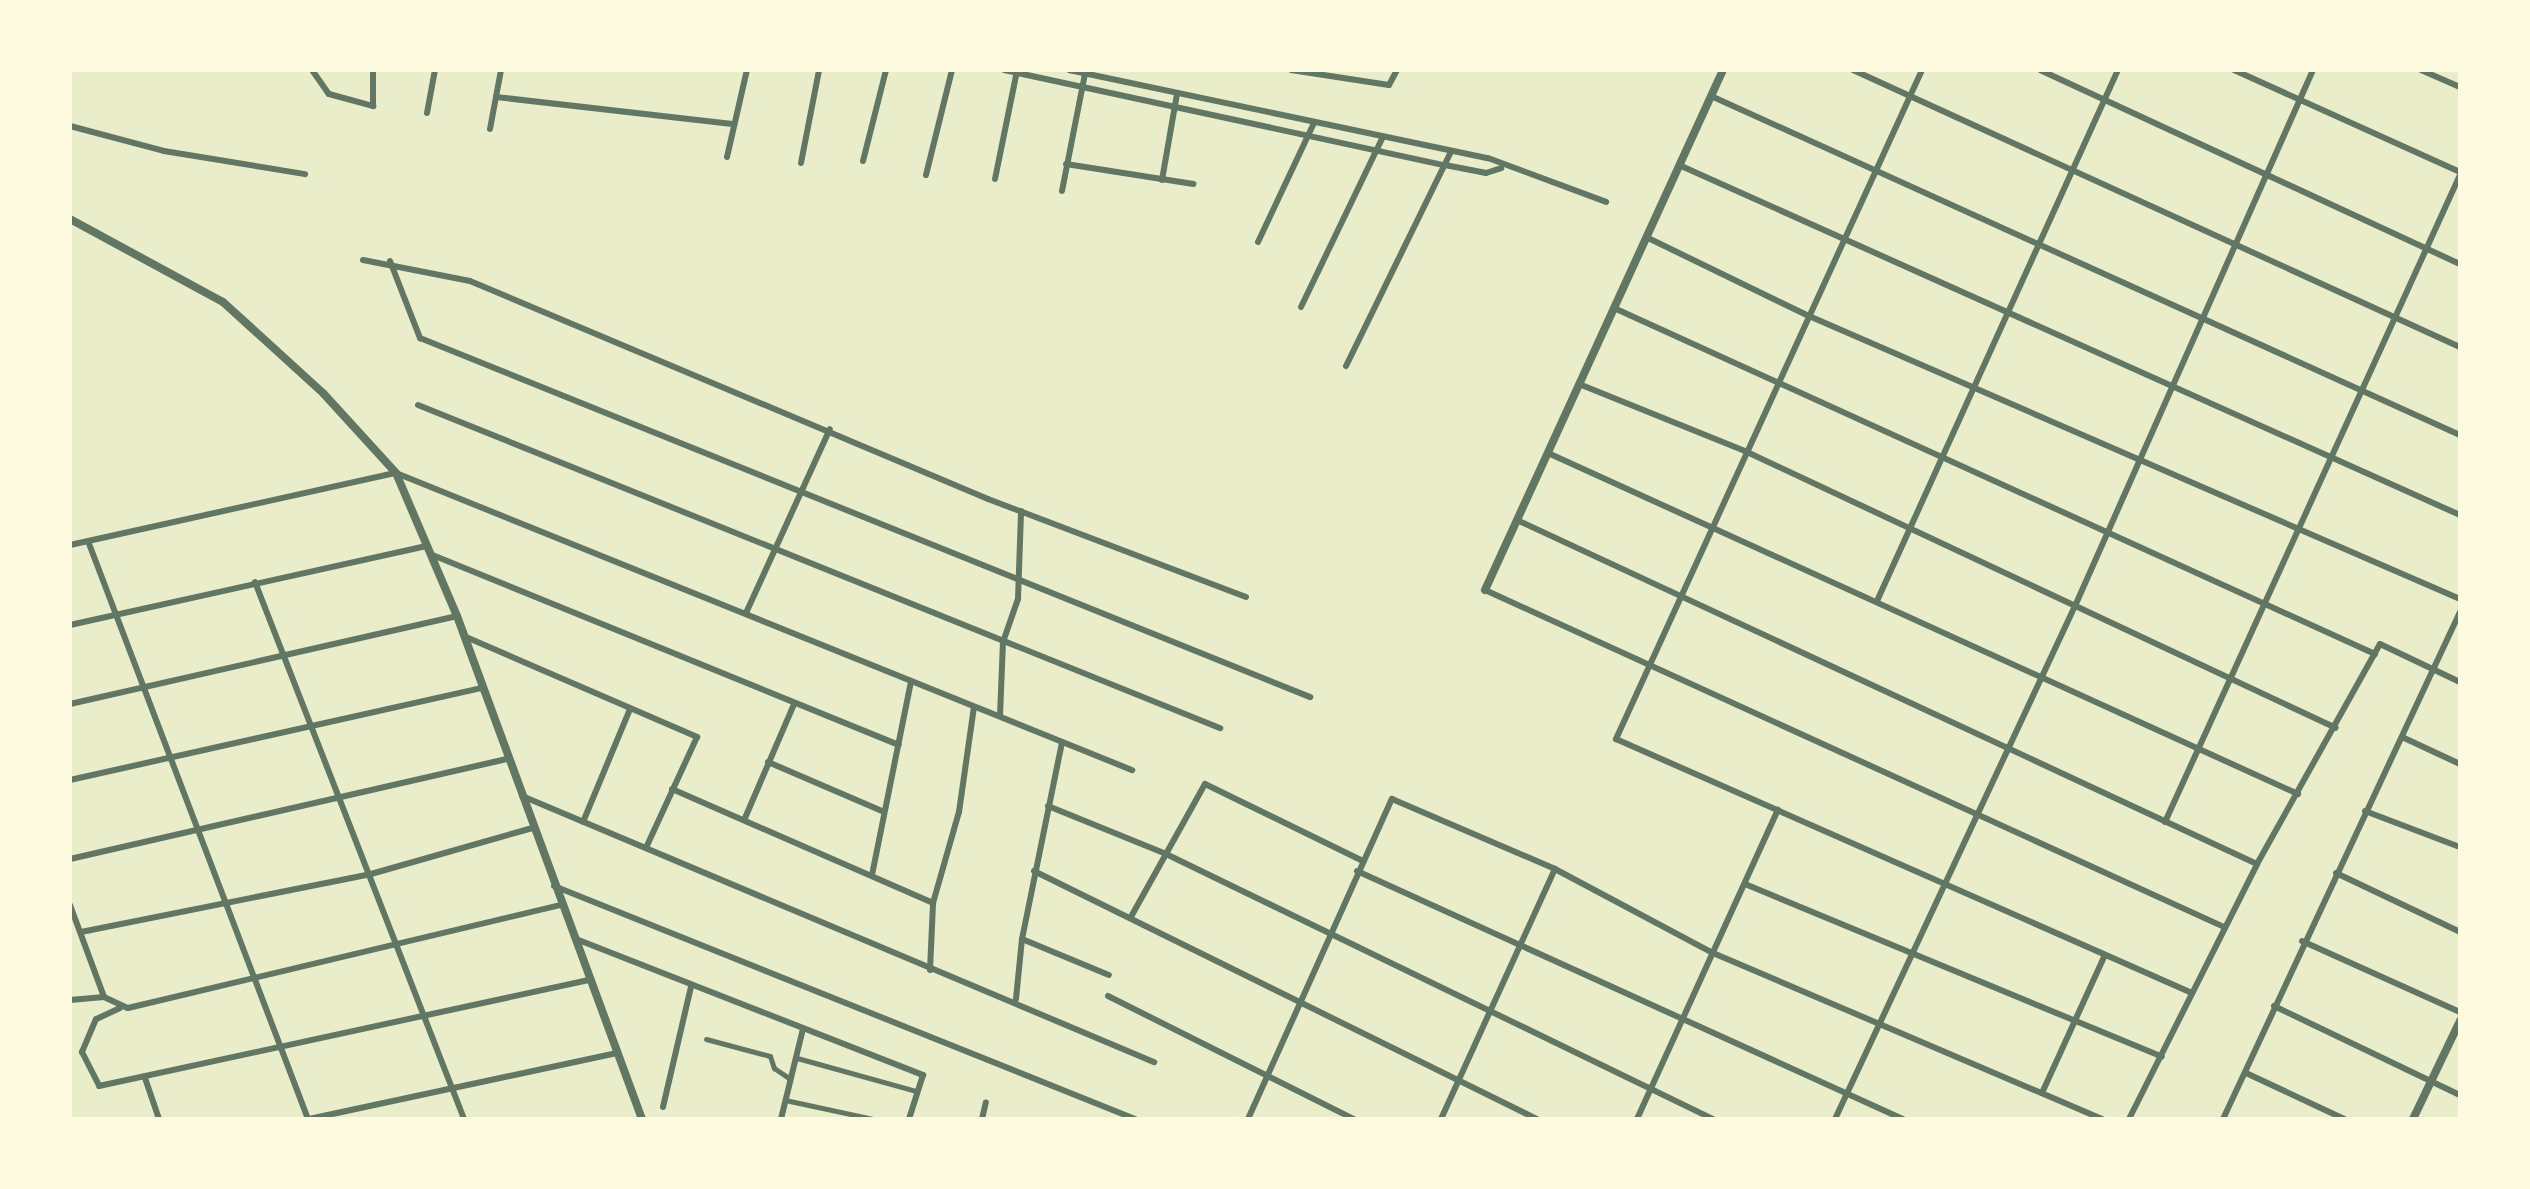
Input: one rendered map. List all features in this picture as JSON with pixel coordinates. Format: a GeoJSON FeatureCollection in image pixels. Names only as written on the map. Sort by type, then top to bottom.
{"type":"FeatureCollection","features":[{"type":"Feature","properties":{"kind":"street"},"geometry":{"type":"LineString","coordinates":[[312,70],[329,94],[373,106],[373,70]]}},
{"type":"Feature","properties":{"kind":"street"},"geometry":{"type":"LineString","coordinates":[[428,113],[435,70]]}},
{"type":"Feature","properties":{"kind":"street"},"geometry":{"type":"LineString","coordinates":[[490,129],[500,70]]}},
{"type":"Feature","properties":{"kind":"street"},"geometry":{"type":"LineString","coordinates":[[727,157],[748,70]]}},
{"type":"Feature","properties":{"kind":"street"},"geometry":{"type":"LineString","coordinates":[[801,163],[819,70]]}},
{"type":"Feature","properties":{"kind":"street"},"geometry":{"type":"LineString","coordinates":[[864,162],[886,70]]}},
{"type":"Feature","properties":{"kind":"street"},"geometry":{"type":"LineString","coordinates":[[926,175],[952,70]]}},
{"type":"Feature","properties":{"kind":"street"},"geometry":{"type":"LineString","coordinates":[[1004,70],[1444,165],[1486,172],[1501,168]]}},
{"type":"Feature","properties":{"kind":"street"},"geometry":{"type":"LineString","coordinates":[[1068,70],[1313,126],[1488,158],[1501,168],[1606,202]]}},
{"type":"Feature","properties":{"kind":"street"},"geometry":{"type":"LineString","coordinates":[[1291,70],[1390,85],[1397,70]]}},
{"type":"Feature","properties":{"kind":"street"},"geometry":{"type":"LineString","coordinates":[[1723,70],[1485,590],[1648,668],[1978,812],[2224,926]]}},
{"type":"Feature","properties":{"kind":"street"},"geometry":{"type":"LineString","coordinates":[[1852,70],[2460,347]]}},
{"type":"Feature","properties":{"kind":"street"},"geometry":{"type":"LineString","coordinates":[[1922,70],[1616,739],[2190,992]]}},
{"type":"Feature","properties":{"kind":"street"},"geometry":{"type":"LineString","coordinates":[[2040,70],[2460,264]]}},
{"type":"Feature","properties":{"kind":"street"},"geometry":{"type":"LineString","coordinates":[[1878,600],[2118,70]]}},
{"type":"Feature","properties":{"kind":"street"},"geometry":{"type":"LineString","coordinates":[[2165,822],[2269,606],[2460,174],[2234,70]]}},
{"type":"Feature","properties":{"kind":"street"},"geometry":{"type":"LineString","coordinates":[[1834,1119],[2108,532],[2313,70]]}},
{"type":"Feature","properties":{"kind":"street"},"geometry":{"type":"LineString","coordinates":[[2422,70],[2460,86]]}},
{"type":"Feature","properties":{"kind":"street"},"geometry":{"type":"LineString","coordinates":[[996,179],[1017,71]]}},
{"type":"Feature","properties":{"kind":"street"},"geometry":{"type":"LineString","coordinates":[[1062,191],[1085,74]]}},
{"type":"Feature","properties":{"kind":"street"},"geometry":{"type":"LineString","coordinates":[[1162,180],[1177,94]]}},
{"type":"Feature","properties":{"kind":"street"},"geometry":{"type":"LineString","coordinates":[[1711,96],[2038,246],[2204,316],[2460,436]]}},
{"type":"Feature","properties":{"kind":"street"},"geometry":{"type":"LineString","coordinates":[[496,97],[734,124]]}},
{"type":"Feature","properties":{"kind":"street"},"geometry":{"type":"LineString","coordinates":[[1248,121],[1252,110]]}},
{"type":"Feature","properties":{"kind":"street"},"geometry":{"type":"LineString","coordinates":[[70,126],[164,151],[304,174]]}},
{"type":"Feature","properties":{"kind":"street"},"geometry":{"type":"LineString","coordinates":[[1258,242],[1313,126]]}},
{"type":"Feature","properties":{"kind":"street"},"geometry":{"type":"LineString","coordinates":[[1301,307],[1382,139]]}},
{"type":"Feature","properties":{"kind":"street"},"geometry":{"type":"LineString","coordinates":[[1346,366],[1451,152]]}},
{"type":"Feature","properties":{"kind":"street"},"geometry":{"type":"LineString","coordinates":[[1066,164],[1194,184]]}},
{"type":"Feature","properties":{"kind":"street"},"geometry":{"type":"LineString","coordinates":[[1679,166],[2460,516]]}},
{"type":"Feature","properties":{"kind":"street"},"geometry":{"type":"LineString","coordinates":[[70,220],[223,302],[323,394],[396,473],[457,616],[552,885],[642,1119]]}},
{"type":"Feature","properties":{"kind":"street"},"geometry":{"type":"LineString","coordinates":[[1646,238],[1809,316],[2460,599]]}},
{"type":"Feature","properties":{"kind":"street"},"geometry":{"type":"LineString","coordinates":[[363,260],[390,262],[470,281],[1021,511],[1246,597]]}},
{"type":"Feature","properties":{"kind":"street"},"geometry":{"type":"LineString","coordinates":[[390,262],[420,338],[804,489],[1310,697]]}},
{"type":"Feature","properties":{"kind":"street"},"geometry":{"type":"LineString","coordinates":[[1614,308],[2374,654]]}},
{"type":"Feature","properties":{"kind":"street"},"geometry":{"type":"LineString","coordinates":[[1579,384],[1747,452],[2336,728]]}},
{"type":"Feature","properties":{"kind":"street"},"geometry":{"type":"LineString","coordinates":[[418,405],[1220,728]]}},
{"type":"Feature","properties":{"kind":"street"},"geometry":{"type":"LineString","coordinates":[[746,613],[830,429]]}},
{"type":"Feature","properties":{"kind":"street"},"geometry":{"type":"LineString","coordinates":[[1548,452],[2298,794]]}},
{"type":"Feature","properties":{"kind":"street"},"geometry":{"type":"LineString","coordinates":[[70,545],[396,473],[1132,770]]}},
{"type":"Feature","properties":{"kind":"street"},"geometry":{"type":"LineString","coordinates":[[1000,716],[1003,642],[1014,616],[1021,511]]}},
{"type":"Feature","properties":{"kind":"street"},"geometry":{"type":"LineString","coordinates":[[1517,520],[2257,864]]}},
{"type":"Feature","properties":{"kind":"street"},"geometry":{"type":"LineString","coordinates":[[88,542],[196,827],[229,900],[308,1119],[617,1053]]}},
{"type":"Feature","properties":{"kind":"street"},"geometry":{"type":"LineString","coordinates":[[70,625],[255,582],[427,550],[899,745]]}},
{"type":"Feature","properties":{"kind":"street"},"geometry":{"type":"LineString","coordinates":[[255,582],[427,1014],[464,1119]]}},
{"type":"Feature","properties":{"kind":"street"},"geometry":{"type":"LineString","coordinates":[[2223,1119],[2302,941],[2460,612]]}},
{"type":"Feature","properties":{"kind":"street"},"geometry":{"type":"LineString","coordinates":[[70,704],[457,616]]}},
{"type":"Feature","properties":{"kind":"street"},"geometry":{"type":"LineString","coordinates":[[463,636],[697,737],[646,848]]}},
{"type":"Feature","properties":{"kind":"street"},"geometry":{"type":"LineString","coordinates":[[2129,1119],[2224,926],[2380,644],[2460,682]]}},
{"type":"Feature","properties":{"kind":"street"},"geometry":{"type":"LineString","coordinates":[[872,876],[911,681]]}},
{"type":"Feature","properties":{"kind":"street"},"geometry":{"type":"LineString","coordinates":[[70,780],[480,688]]}},
{"type":"Feature","properties":{"kind":"street"},"geometry":{"type":"LineString","coordinates":[[744,818],[794,704]]}},
{"type":"Feature","properties":{"kind":"street"},"geometry":{"type":"LineString","coordinates":[[930,970],[933,903],[959,812],[974,706]]}},
{"type":"Feature","properties":{"kind":"street"},"geometry":{"type":"LineString","coordinates":[[584,822],[630,709]]}},
{"type":"Feature","properties":{"kind":"street"},"geometry":{"type":"LineString","coordinates":[[2402,736],[2460,764]]}},
{"type":"Feature","properties":{"kind":"street"},"geometry":{"type":"LineString","coordinates":[[1016,1000],[1034,871],[1062,742]]}},
{"type":"Feature","properties":{"kind":"street"},"geometry":{"type":"LineString","coordinates":[[70,859],[196,827],[506,759]]}},
{"type":"Feature","properties":{"kind":"street"},"geometry":{"type":"LineString","coordinates":[[768,762],[884,812]]}},
{"type":"Feature","properties":{"kind":"street"},"geometry":{"type":"LineString","coordinates":[[1132,915],[1205,784],[1361,860]]}},
{"type":"Feature","properties":{"kind":"street"},"geometry":{"type":"LineString","coordinates":[[672,789],[933,903]]}},
{"type":"Feature","properties":{"kind":"street"},"geometry":{"type":"LineString","coordinates":[[521,796],[930,970],[1016,1000],[1154,1062]]}},
{"type":"Feature","properties":{"kind":"street"},"geometry":{"type":"LineString","coordinates":[[1248,1119],[1361,860],[1392,799],[1555,869],[1713,953],[2102,1119]]}},
{"type":"Feature","properties":{"kind":"street"},"geometry":{"type":"LineString","coordinates":[[1048,806],[1166,854],[1713,1119]]}},
{"type":"Feature","properties":{"kind":"street"},"geometry":{"type":"LineString","coordinates":[[1637,1119],[1778,810]]}},
{"type":"Feature","properties":{"kind":"street"},"geometry":{"type":"LineString","coordinates":[[2366,812],[2460,847]]}},
{"type":"Feature","properties":{"kind":"street"},"geometry":{"type":"LineString","coordinates":[[81,932],[371,874],[532,828]]}},
{"type":"Feature","properties":{"kind":"street"},"geometry":{"type":"LineString","coordinates":[[1441,1119],[1555,869]]}},
{"type":"Feature","properties":{"kind":"street"},"geometry":{"type":"LineString","coordinates":[[1034,871],[1132,915],[1537,1119]]}},
{"type":"Feature","properties":{"kind":"street"},"geometry":{"type":"LineString","coordinates":[[1357,871],[1903,1119]]}},
{"type":"Feature","properties":{"kind":"street"},"geometry":{"type":"LineString","coordinates":[[2336,873],[2460,932]]}},
{"type":"Feature","properties":{"kind":"street"},"geometry":{"type":"LineString","coordinates":[[1745,884],[2162,1057]]}},
{"type":"Feature","properties":{"kind":"street"},"geometry":{"type":"LineString","coordinates":[[552,885],[1135,1119]]}},
{"type":"Feature","properties":{"kind":"street"},"geometry":{"type":"LineString","coordinates":[[70,904],[104,997]]}},
{"type":"Feature","properties":{"kind":"street"},"geometry":{"type":"LineString","coordinates":[[560,905],[124,1008],[96,1019],[82,1052],[99,1086],[589,980]]}},
{"type":"Feature","properties":{"kind":"street"},"geometry":{"type":"LineString","coordinates":[[573,938],[923,1076],[909,1119]]}},
{"type":"Feature","properties":{"kind":"street"},"geometry":{"type":"LineString","coordinates":[[1022,939],[1109,975]]}},
{"type":"Feature","properties":{"kind":"street"},"geometry":{"type":"LineString","coordinates":[[2302,941],[2460,1012]]}},
{"type":"Feature","properties":{"kind":"street"},"geometry":{"type":"LineString","coordinates":[[2042,1094],[2105,955]]}},
{"type":"Feature","properties":{"kind":"street"},"geometry":{"type":"LineString","coordinates":[[663,1107],[691,987]]}},
{"type":"Feature","properties":{"kind":"street"},"geometry":{"type":"LineString","coordinates":[[1108,996],[1354,1119]]}},
{"type":"Feature","properties":{"kind":"street"},"geometry":{"type":"LineString","coordinates":[[70,1000],[104,997],[124,1008]]}},
{"type":"Feature","properties":{"kind":"street"},"geometry":{"type":"LineString","coordinates":[[2274,1006],[2460,1095]]}},
{"type":"Feature","properties":{"kind":"street"},"geometry":{"type":"LineString","coordinates":[[2412,1119],[2460,1021]]}},
{"type":"Feature","properties":{"kind":"street"},"geometry":{"type":"LineString","coordinates":[[781,1119],[803,1029]]}},
{"type":"Feature","properties":{"kind":"street"},"geometry":{"type":"LineString","coordinates":[[706,1039],[770,1056],[774,1068],[789,1078]]}},
{"type":"Feature","properties":{"kind":"street"},"geometry":{"type":"LineString","coordinates":[[797,1058],[916,1091]]}},
{"type":"Feature","properties":{"kind":"street"},"geometry":{"type":"LineString","coordinates":[[2246,1073],[2344,1119]]}},
{"type":"Feature","properties":{"kind":"street"},"geometry":{"type":"LineString","coordinates":[[145,1078],[159,1119]]}},
{"type":"Feature","properties":{"kind":"street"},"geometry":{"type":"LineString","coordinates":[[785,1100],[874,1119]]}},
{"type":"Feature","properties":{"kind":"street"},"geometry":{"type":"LineString","coordinates":[[982,1119],[986,1102]]}}]}
